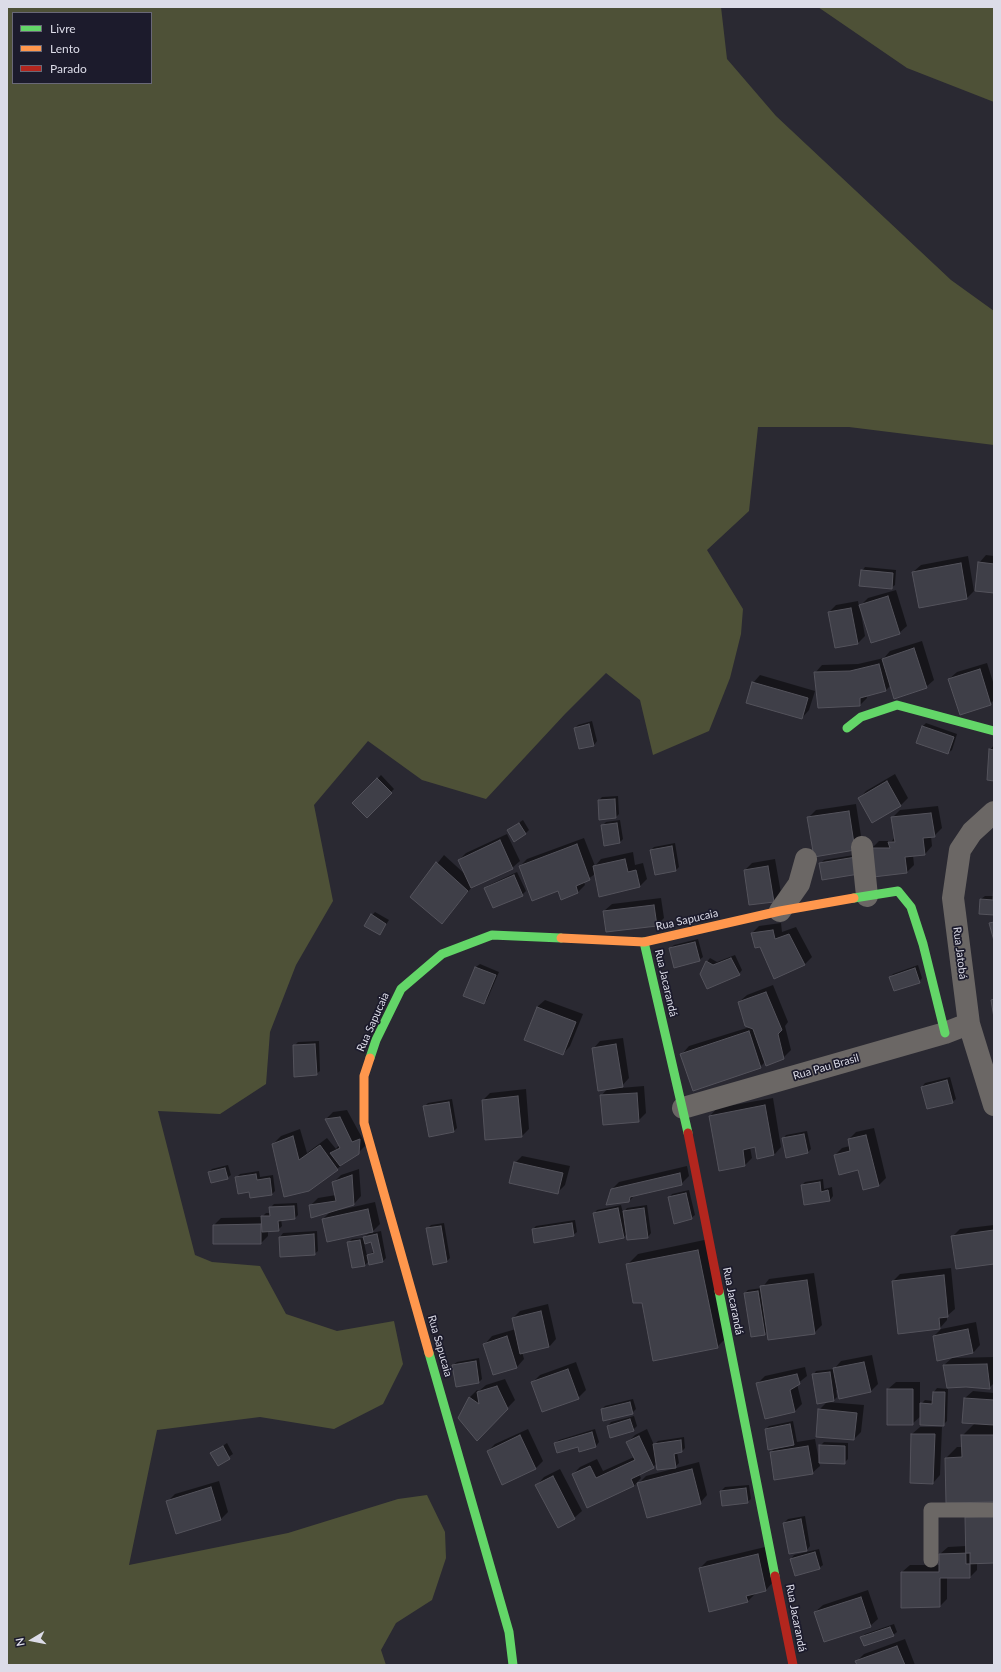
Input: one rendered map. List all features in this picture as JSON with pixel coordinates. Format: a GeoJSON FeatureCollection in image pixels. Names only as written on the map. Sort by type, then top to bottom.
{"type":"FeatureCollection","features":[{"type":"Feature","properties":{"kind":"street"},"geometry":{"type":"LineString","coordinates":[[847,728],[861,717],[897,705],[994,731]]}},
{"type":"Feature","properties":{"kind":"street","name":"Rua Jatobá"},"geometry":{"type":"LineString","coordinates":[[994,812],[972,832],[960,850],[953,898],[969,1024],[994,1105]]}},
{"type":"Feature","properties":{"kind":"street"},"geometry":{"type":"LineString","coordinates":[[862,847],[867,896]]}},
{"type":"Feature","properties":{"kind":"street"},"geometry":{"type":"LineString","coordinates":[[780,911],[799,884],[806,859]]}},
{"type":"Feature","properties":{"kind":"street","name":"Rua Sapucaia"},"geometry":{"type":"LineString","coordinates":[[513,1665],[508,1632],[364,1123],[364,1076],[376,1040],[401,990],[442,954],[492,935],[644,942],[780,911],[898,891],[911,908],[923,944],[945,1033]]}},
{"type":"Feature","properties":{"kind":"street","name":"Rua Jacarandá"},"geometry":{"type":"LineString","coordinates":[[644,942],[683,1108],[793,1665]]}},
{"type":"Feature","properties":{"kind":"street","name":"Rua Pau Brasil"},"geometry":{"type":"LineString","coordinates":[[683,1108],[945,1033],[969,1024]]}},
{"type":"Feature","properties":{"kind":"lane"},"geometry":{"type":"LineString","coordinates":[[931,1560],[931,1510],[994,1510]]}},
{"type":"Feature","properties":{"kind":"green space"},"geometry":{"type":"Polygon","coordinates":[[[7,7],[721,7],[727,59],[776,116],[951,280],[994,311],[994,445],[849,427],[758,427],[749,511],[707,550],[743,609],[741,634],[730,678],[709,731],[653,755],[640,700],[606,673],[565,714],[486,799],[422,780],[368,741],[314,805],[333,901],[296,965],[270,1032],[266,1084],[220,1114],[158,1111],[195,1255],[212,1262],[260,1266],[286,1314],[337,1331],[394,1321],[403,1364],[383,1404],[334,1429],[260,1417],[157,1430],[129,1565],[288,1533],[398,1499],[427,1495],[445,1532],[446,1558],[432,1600],[396,1623],[381,1650],[386,1665],[7,1665],[7,7]]]}},
{"type":"Feature","properties":{"kind":"green space"},"geometry":{"type":"Polygon","coordinates":[[[818,7],[994,7],[994,102],[907,68],[818,7]]]}},
{"type":"Feature","properties":{"kind":"building"},"geometry":{"type":"Polygon","coordinates":[[[978,562],[994,564],[994,593],[975,591],[978,562]]]}},
{"type":"Feature","properties":{"kind":"building"},"geometry":{"type":"Polygon","coordinates":[[[961,563],[967,599],[919,608],[912,572],[961,563]]]}},
{"type":"Feature","properties":{"kind":"building"},"geometry":{"type":"Polygon","coordinates":[[[861,570],[893,573],[892,589],[859,586],[861,570]]]}},
{"type":"Feature","properties":{"kind":"building"},"geometry":{"type":"Polygon","coordinates":[[[888,596],[900,634],[871,643],[859,605],[888,596]]]}},
{"type":"Feature","properties":{"kind":"building"},"geometry":{"type":"Polygon","coordinates":[[[851,608],[858,644],[835,648],[828,612],[851,608]]]}},
{"type":"Feature","properties":{"kind":"building"},"geometry":{"type":"Polygon","coordinates":[[[914,648],[927,688],[894,699],[882,659],[914,648]]]}},
{"type":"Feature","properties":{"kind":"building"},"geometry":{"type":"Polygon","coordinates":[[[879,664],[886,691],[860,698],[860,706],[818,708],[814,672],[850,671],[879,664]]]}},
{"type":"Feature","properties":{"kind":"building"},"geometry":{"type":"Polygon","coordinates":[[[980,669],[991,705],[960,715],[948,679],[980,669]]]}},
{"type":"Feature","properties":{"kind":"building"},"geometry":{"type":"Polygon","coordinates":[[[752,682],[808,698],[802,719],[746,703],[752,682]]]}},
{"type":"Feature","properties":{"kind":"building"},"geometry":{"type":"Polygon","coordinates":[[[589,724],[594,746],[579,749],[574,728],[589,724]]]}},
{"type":"Feature","properties":{"kind":"building"},"geometry":{"type":"Polygon","coordinates":[[[922,726],[954,737],[948,754],[916,743],[922,726]]]}},
{"type":"Feature","properties":{"kind":"building"},"geometry":{"type":"Polygon","coordinates":[[[989,749],[994,750],[994,781],[987,780],[989,749]]]}},
{"type":"Feature","properties":{"kind":"building"},"geometry":{"type":"Polygon","coordinates":[[[377,778],[392,793],[367,818],[352,803],[377,778]]]}},
{"type":"Feature","properties":{"kind":"building"},"geometry":{"type":"Polygon","coordinates":[[[887,781],[901,806],[872,823],[858,798],[887,781]]]}},
{"type":"Feature","properties":{"kind":"building"},"geometry":{"type":"Polygon","coordinates":[[[615,799],[616,818],[599,820],[598,800],[615,799]]]}},
{"type":"Feature","properties":{"kind":"building"},"geometry":{"type":"Polygon","coordinates":[[[849,811],[855,850],[814,857],[807,817],[849,811]]]}},
{"type":"Feature","properties":{"kind":"building"},"geometry":{"type":"Polygon","coordinates":[[[931,813],[935,837],[923,838],[925,855],[905,857],[907,873],[873,877],[871,848],[890,848],[888,842],[895,842],[891,817],[931,813]]]}},
{"type":"Feature","properties":{"kind":"building"},"geometry":{"type":"Polygon","coordinates":[[[519,823],[526,834],[514,842],[507,830],[519,823]]]}},
{"type":"Feature","properties":{"kind":"building"},"geometry":{"type":"Polygon","coordinates":[[[617,823],[620,843],[604,846],[601,825],[617,823]]]}},
{"type":"Feature","properties":{"kind":"building"},"geometry":{"type":"Polygon","coordinates":[[[500,840],[513,869],[471,888],[458,860],[500,840]]]}},
{"type":"Feature","properties":{"kind":"building"},"geometry":{"type":"Polygon","coordinates":[[[577,844],[590,880],[576,886],[578,893],[561,900],[558,891],[532,901],[519,866],[577,844]]]}},
{"type":"Feature","properties":{"kind":"building"},"geometry":{"type":"Polygon","coordinates":[[[672,846],[676,871],[655,875],[650,850],[672,846]]]}},
{"type":"Feature","properties":{"kind":"building"},"geometry":{"type":"Polygon","coordinates":[[[856,857],[859,874],[822,880],[819,863],[856,857]]]}},
{"type":"Feature","properties":{"kind":"building"},"geometry":{"type":"Polygon","coordinates":[[[625,859],[628,872],[636,870],[640,887],[599,897],[593,866],[625,859]]]}},
{"type":"Feature","properties":{"kind":"building"},"geometry":{"type":"Polygon","coordinates":[[[436,862],[468,891],[442,924],[410,897],[436,862]]]}},
{"type":"Feature","properties":{"kind":"building"},"geometry":{"type":"Polygon","coordinates":[[[768,866],[774,902],[749,905],[744,870],[768,866]]]}},
{"type":"Feature","properties":{"kind":"building"},"geometry":{"type":"Polygon","coordinates":[[[514,875],[523,896],[493,908],[484,888],[514,875]]]}},
{"type":"Feature","properties":{"kind":"building"},"geometry":{"type":"Polygon","coordinates":[[[994,879],[994,915],[979,914],[980,899],[993,900],[994,879]]]}},
{"type":"Feature","properties":{"kind":"building"},"geometry":{"type":"Polygon","coordinates":[[[654,905],[657,926],[606,932],[603,911],[654,905]]]}},
{"type":"Feature","properties":{"kind":"building"},"geometry":{"type":"Polygon","coordinates":[[[371,914],[386,924],[380,935],[364,926],[371,914]]]}},
{"type":"Feature","properties":{"kind":"building"},"geometry":{"type":"Polygon","coordinates":[[[994,922],[994,941],[989,923],[994,922]]]}},
{"type":"Feature","properties":{"kind":"building"},"geometry":{"type":"Polygon","coordinates":[[[773,930],[775,939],[789,934],[805,965],[774,979],[760,947],[755,948],[751,933],[773,930]]]}},
{"type":"Feature","properties":{"kind":"building"},"geometry":{"type":"Polygon","coordinates":[[[695,942],[700,961],[674,968],[669,948],[695,942]]]}},
{"type":"Feature","properties":{"kind":"building"},"geometry":{"type":"Polygon","coordinates":[[[731,958],[740,975],[707,989],[700,974],[706,961],[713,965],[731,958]]]}},
{"type":"Feature","properties":{"kind":"building"},"geometry":{"type":"Polygon","coordinates":[[[475,967],[496,975],[484,1004],[463,996],[475,967]]]}},
{"type":"Feature","properties":{"kind":"building"},"geometry":{"type":"Polygon","coordinates":[[[915,968],[920,983],[894,991],[889,977],[915,968]]]}},
{"type":"Feature","properties":{"kind":"building"},"geometry":{"type":"Polygon","coordinates":[[[766,992],[782,1030],[778,1034],[784,1059],[766,1066],[753,1029],[745,1026],[738,1002],[766,992]]]}},
{"type":"Feature","properties":{"kind":"building"},"geometry":{"type":"Polygon","coordinates":[[[994,999],[994,1018],[991,1000],[994,999]]]}},
{"type":"Feature","properties":{"kind":"building"},"geometry":{"type":"Polygon","coordinates":[[[537,1007],[576,1022],[563,1055],[524,1040],[537,1007]]]}},
{"type":"Feature","properties":{"kind":"building"},"geometry":{"type":"Polygon","coordinates":[[[749,1031],[761,1068],[693,1091],[680,1054],[749,1031]]]}},
{"type":"Feature","properties":{"kind":"building"},"geometry":{"type":"Polygon","coordinates":[[[315,1044],[317,1075],[294,1077],[293,1045],[315,1044]]]}},
{"type":"Feature","properties":{"kind":"building"},"geometry":{"type":"Polygon","coordinates":[[[616,1044],[623,1087],[598,1091],[592,1048],[616,1044]]]}},
{"type":"Feature","properties":{"kind":"building"},"geometry":{"type":"Polygon","coordinates":[[[947,1080],[953,1103],[927,1109],[921,1087],[947,1080]]]}},
{"type":"Feature","properties":{"kind":"building"},"geometry":{"type":"Polygon","coordinates":[[[637,1093],[639,1122],[603,1125],[600,1095],[637,1093]]]}},
{"type":"Feature","properties":{"kind":"building"},"geometry":{"type":"Polygon","coordinates":[[[518,1096],[522,1137],[485,1140],[482,1100],[518,1096]]]}},
{"type":"Feature","properties":{"kind":"building"},"geometry":{"type":"Polygon","coordinates":[[[449,1102],[454,1132],[429,1137],[423,1106],[449,1102]]]}},
{"type":"Feature","properties":{"kind":"building"},"geometry":{"type":"Polygon","coordinates":[[[765,1105],[774,1155],[757,1159],[755,1147],[743,1150],[745,1166],[719,1171],[709,1116],[765,1105]]]}},
{"type":"Feature","properties":{"kind":"building"},"geometry":{"type":"Polygon","coordinates":[[[340,1117],[352,1142],[360,1139],[359,1154],[340,1166],[330,1153],[340,1148],[325,1119],[340,1117]]]}},
{"type":"Feature","properties":{"kind":"building"},"geometry":{"type":"Polygon","coordinates":[[[804,1134],[808,1153],[786,1158],[782,1138],[804,1134]]]}},
{"type":"Feature","properties":{"kind":"building"},"geometry":{"type":"Polygon","coordinates":[[[866,1135],[879,1186],[863,1190],[858,1170],[839,1175],[834,1155],[850,1151],[848,1139],[866,1135]]]}},
{"type":"Feature","properties":{"kind":"building"},"geometry":{"type":"Polygon","coordinates":[[[293,1136],[299,1160],[320,1145],[338,1170],[309,1191],[284,1197],[272,1144],[293,1136]]]}},
{"type":"Feature","properties":{"kind":"building"},"geometry":{"type":"Polygon","coordinates":[[[514,1162],[563,1173],[558,1194],[509,1183],[514,1162]]]}},
{"type":"Feature","properties":{"kind":"building"},"geometry":{"type":"Polygon","coordinates":[[[225,1168],[228,1179],[211,1183],[208,1172],[225,1168]]]}},
{"type":"Feature","properties":{"kind":"building"},"geometry":{"type":"Polygon","coordinates":[[[680,1173],[682,1185],[630,1197],[629,1202],[606,1205],[611,1189],[680,1173]]]}},
{"type":"Feature","properties":{"kind":"building"},"geometry":{"type":"Polygon","coordinates":[[[256,1174],[257,1180],[270,1178],[272,1195],[250,1198],[249,1192],[238,1194],[235,1177],[256,1174]]]}},
{"type":"Feature","properties":{"kind":"building"},"geometry":{"type":"Polygon","coordinates":[[[352,1175],[354,1205],[311,1218],[309,1205],[336,1201],[332,1182],[352,1175]]]}},
{"type":"Feature","properties":{"kind":"building"},"geometry":{"type":"Polygon","coordinates":[[[820,1182],[821,1192],[828,1190],[830,1201],[804,1205],[801,1185],[820,1182]]]}},
{"type":"Feature","properties":{"kind":"building"},"geometry":{"type":"Polygon","coordinates":[[[686,1193],[692,1219],[674,1224],[668,1197],[686,1193]]]}},
{"type":"Feature","properties":{"kind":"building"},"geometry":{"type":"Polygon","coordinates":[[[294,1206],[295,1219],[278,1221],[279,1231],[262,1232],[261,1216],[270,1216],[269,1207],[294,1206]]]}},
{"type":"Feature","properties":{"kind":"building"},"geometry":{"type":"Polygon","coordinates":[[[618,1208],[624,1238],[599,1243],[593,1213],[618,1208]]]}},
{"type":"Feature","properties":{"kind":"building"},"geometry":{"type":"Polygon","coordinates":[[[644,1208],[648,1238],[627,1240],[623,1211],[644,1208]]]}},
{"type":"Feature","properties":{"kind":"building"},"geometry":{"type":"Polygon","coordinates":[[[368,1209],[373,1232],[327,1242],[322,1219],[368,1209]]]}},
{"type":"Feature","properties":{"kind":"building"},"geometry":{"type":"Polygon","coordinates":[[[572,1223],[574,1236],[534,1243],[532,1229],[572,1223]]]}},
{"type":"Feature","properties":{"kind":"building"},"geometry":{"type":"Polygon","coordinates":[[[261,1224],[261,1244],[213,1244],[213,1225],[261,1224]]]}},
{"type":"Feature","properties":{"kind":"building"},"geometry":{"type":"Polygon","coordinates":[[[441,1226],[447,1262],[433,1265],[426,1228],[441,1226]]]}},
{"type":"Feature","properties":{"kind":"building"},"geometry":{"type":"Polygon","coordinates":[[[994,1230],[994,1264],[956,1269],[951,1236],[994,1230]]]}},
{"type":"Feature","properties":{"kind":"building"},"geometry":{"type":"Polygon","coordinates":[[[314,1234],[315,1255],[280,1257],[279,1237],[314,1234]]]}},
{"type":"Feature","properties":{"kind":"building"},"geometry":{"type":"Polygon","coordinates":[[[377,1234],[383,1262],[369,1265],[367,1255],[374,1253],[371,1242],[365,1244],[363,1237],[377,1234]]]}},
{"type":"Feature","properties":{"kind":"building"},"geometry":{"type":"Polygon","coordinates":[[[360,1240],[365,1266],[352,1268],[347,1242],[360,1240]]]}},
{"type":"Feature","properties":{"kind":"building"},"geometry":{"type":"Polygon","coordinates":[[[698,1250],[718,1348],[653,1361],[642,1303],[633,1303],[626,1264],[698,1250]]]}},
{"type":"Feature","properties":{"kind":"building"},"geometry":{"type":"Polygon","coordinates":[[[944,1275],[948,1317],[939,1318],[940,1329],[898,1334],[892,1281],[944,1275]]]}},
{"type":"Feature","properties":{"kind":"building"},"geometry":{"type":"Polygon","coordinates":[[[807,1280],[815,1334],[768,1340],[760,1286],[807,1280]]]}},
{"type":"Feature","properties":{"kind":"building"},"geometry":{"type":"Polygon","coordinates":[[[758,1291],[765,1335],[751,1337],[744,1293],[758,1291]]]}},
{"type":"Feature","properties":{"kind":"building"},"geometry":{"type":"Polygon","coordinates":[[[541,1311],[549,1347],[520,1354],[512,1318],[541,1311]]]}},
{"type":"Feature","properties":{"kind":"building"},"geometry":{"type":"Polygon","coordinates":[[[968,1329],[973,1353],[937,1361],[933,1336],[968,1329]]]}},
{"type":"Feature","properties":{"kind":"building"},"geometry":{"type":"Polygon","coordinates":[[[507,1336],[517,1368],[493,1375],[483,1344],[507,1336]]]}},
{"type":"Feature","properties":{"kind":"building"},"geometry":{"type":"Polygon","coordinates":[[[476,1361],[479,1383],[456,1387],[452,1365],[476,1361]]]}},
{"type":"Feature","properties":{"kind":"building"},"geometry":{"type":"Polygon","coordinates":[[[864,1362],[871,1392],[839,1399],[833,1368],[864,1362]]]}},
{"type":"Feature","properties":{"kind":"building"},"geometry":{"type":"Polygon","coordinates":[[[987,1364],[990,1389],[966,1387],[947,1388],[943,1365],[987,1364]]]}},
{"type":"Feature","properties":{"kind":"building"},"geometry":{"type":"Polygon","coordinates":[[[568,1369],[579,1399],[542,1412],[531,1382],[568,1369]]]}},
{"type":"Feature","properties":{"kind":"building"},"geometry":{"type":"Polygon","coordinates":[[[830,1372],[834,1401],[817,1404],[812,1374],[830,1372]]]}},
{"type":"Feature","properties":{"kind":"building"},"geometry":{"type":"Polygon","coordinates":[[[797,1374],[800,1384],[790,1390],[795,1412],[765,1419],[756,1383],[797,1374]]]}},
{"type":"Feature","properties":{"kind":"building"},"geometry":{"type":"Polygon","coordinates":[[[497,1386],[508,1409],[477,1441],[458,1418],[469,1397],[479,1404],[477,1392],[497,1386]]]}},
{"type":"Feature","properties":{"kind":"building"},"geometry":{"type":"Polygon","coordinates":[[[887,1389],[913,1389],[913,1425],[887,1425],[887,1389]]]}},
{"type":"Feature","properties":{"kind":"building"},"geometry":{"type":"Polygon","coordinates":[[[933,1392],[945,1392],[944,1426],[920,1425],[920,1403],[932,1404],[933,1392]]]}},
{"type":"Feature","properties":{"kind":"building"},"geometry":{"type":"Polygon","coordinates":[[[964,1398],[994,1400],[994,1425],[962,1423],[964,1398]]]}},
{"type":"Feature","properties":{"kind":"building"},"geometry":{"type":"Polygon","coordinates":[[[630,1402],[633,1414],[603,1421],[601,1409],[630,1402]]]}},
{"type":"Feature","properties":{"kind":"building"},"geometry":{"type":"Polygon","coordinates":[[[818,1409],[857,1413],[854,1440],[816,1437],[818,1409]]]}},
{"type":"Feature","properties":{"kind":"building"},"geometry":{"type":"Polygon","coordinates":[[[630,1419],[634,1431],[610,1438],[607,1426],[630,1419]]]}},
{"type":"Feature","properties":{"kind":"building"},"geometry":{"type":"Polygon","coordinates":[[[790,1424],[794,1445],[768,1450],[765,1429],[790,1424]]]}},
{"type":"Feature","properties":{"kind":"building"},"geometry":{"type":"Polygon","coordinates":[[[592,1432],[596,1447],[579,1452],[578,1447],[557,1453],[554,1443],[592,1432]]]}},
{"type":"Feature","properties":{"kind":"building"},"geometry":{"type":"Polygon","coordinates":[[[911,1434],[935,1434],[933,1484],[910,1483],[911,1434]]]}},
{"type":"Feature","properties":{"kind":"building"},"geometry":{"type":"Polygon","coordinates":[[[520,1435],[536,1469],[502,1485],[487,1451],[520,1435]]]}},
{"type":"Feature","properties":{"kind":"building"},"geometry":{"type":"Polygon","coordinates":[[[961,1435],[994,1435],[994,1502],[946,1503],[945,1458],[962,1457],[961,1435]]]}},
{"type":"Feature","properties":{"kind":"building"},"geometry":{"type":"Polygon","coordinates":[[[639,1436],[654,1468],[631,1479],[634,1486],[587,1508],[572,1474],[590,1466],[596,1478],[635,1460],[626,1442],[639,1436]]]}},
{"type":"Feature","properties":{"kind":"building"},"geometry":{"type":"Polygon","coordinates":[[[681,1440],[682,1452],[674,1454],[676,1468],[657,1470],[653,1444],[681,1440]]]}},
{"type":"Feature","properties":{"kind":"building"},"geometry":{"type":"Polygon","coordinates":[[[819,1445],[845,1446],[845,1464],[819,1463],[819,1445]]]}},
{"type":"Feature","properties":{"kind":"building"},"geometry":{"type":"Polygon","coordinates":[[[223,1446],[230,1459],[218,1466],[210,1453],[223,1446]]]}},
{"type":"Feature","properties":{"kind":"building"},"geometry":{"type":"Polygon","coordinates":[[[808,1446],[813,1474],[774,1480],[770,1452],[808,1446]]]}},
{"type":"Feature","properties":{"kind":"building"},"geometry":{"type":"Polygon","coordinates":[[[692,1469],[701,1504],[647,1518],[637,1483],[692,1469]]]}},
{"type":"Feature","properties":{"kind":"building"},"geometry":{"type":"Polygon","coordinates":[[[553,1476],[575,1519],[558,1528],[535,1485],[553,1476]]]}},
{"type":"Feature","properties":{"kind":"building"},"geometry":{"type":"Polygon","coordinates":[[[211,1487],[221,1520],[176,1534],[166,1501],[211,1487]]]}},
{"type":"Feature","properties":{"kind":"building"},"geometry":{"type":"Polygon","coordinates":[[[746,1488],[748,1503],[722,1506],[720,1491],[746,1488]]]}},
{"type":"Feature","properties":{"kind":"building"},"geometry":{"type":"Polygon","coordinates":[[[994,1516],[994,1563],[966,1564],[965,1517],[994,1516]]]}},
{"type":"Feature","properties":{"kind":"building"},"geometry":{"type":"Polygon","coordinates":[[[801,1519],[807,1551],[789,1554],[783,1523],[801,1519]]]}},
{"type":"Feature","properties":{"kind":"building"},"geometry":{"type":"Polygon","coordinates":[[[815,1552],[820,1569],[795,1576],[790,1559],[815,1552]]]}},
{"type":"Feature","properties":{"kind":"building"},"geometry":{"type":"Polygon","coordinates":[[[970,1553],[970,1578],[940,1578],[940,1607],[901,1608],[901,1572],[939,1572],[939,1554],[970,1553]]]}},
{"type":"Feature","properties":{"kind":"building"},"geometry":{"type":"Polygon","coordinates":[[[758,1554],[766,1591],[746,1596],[748,1602],[709,1612],[699,1568],[758,1554]]]}},
{"type":"Feature","properties":{"kind":"building"},"geometry":{"type":"Polygon","coordinates":[[[861,1597],[871,1627],[824,1642],[814,1612],[861,1597]]]}},
{"type":"Feature","properties":{"kind":"building"},"geometry":{"type":"Polygon","coordinates":[[[890,1627],[894,1636],[864,1646],[860,1637],[890,1627]]]}},
{"type":"Feature","properties":{"kind":"building"},"geometry":{"type":"Polygon","coordinates":[[[897,1646],[905,1665],[857,1665],[855,1661],[897,1646]]]}},
{"type":"Feature","properties":{"kind":"traffic: fast"},"geometry":{"type":"LineString","coordinates":[[847,728],[861,717],[897,705],[994,731]]}},
{"type":"Feature","properties":{"kind":"traffic: fast"},"geometry":{"type":"LineString","coordinates":[[854,898],[898,891],[911,907],[923,944],[945,1033]]}},
{"type":"Feature","properties":{"kind":"traffic: fast"},"geometry":{"type":"LineString","coordinates":[[370,1058],[376,1040],[401,989],[442,954],[492,935],[561,938]]}},
{"type":"Feature","properties":{"kind":"traffic: fast"},"geometry":{"type":"LineString","coordinates":[[644,942],[688,1133]]}},
{"type":"Feature","properties":{"kind":"traffic: fast"},"geometry":{"type":"LineString","coordinates":[[719,1291],[775,1576]]}},
{"type":"Feature","properties":{"kind":"traffic: fast"},"geometry":{"type":"LineString","coordinates":[[429,1353],[509,1632],[513,1665]]}},
{"type":"Feature","properties":{"kind":"traffic: slow"},"geometry":{"type":"LineString","coordinates":[[561,938],[644,942],[780,911],[854,898]]}},
{"type":"Feature","properties":{"kind":"traffic: slow"},"geometry":{"type":"LineString","coordinates":[[370,1058],[364,1076],[364,1123],[429,1353]]}},
{"type":"Feature","properties":{"kind":"traffic: jam"},"geometry":{"type":"LineString","coordinates":[[688,1133],[719,1291]]}},
{"type":"Feature","properties":{"kind":"traffic: jam"},"geometry":{"type":"LineString","coordinates":[[775,1576],[793,1665]]}}]}
